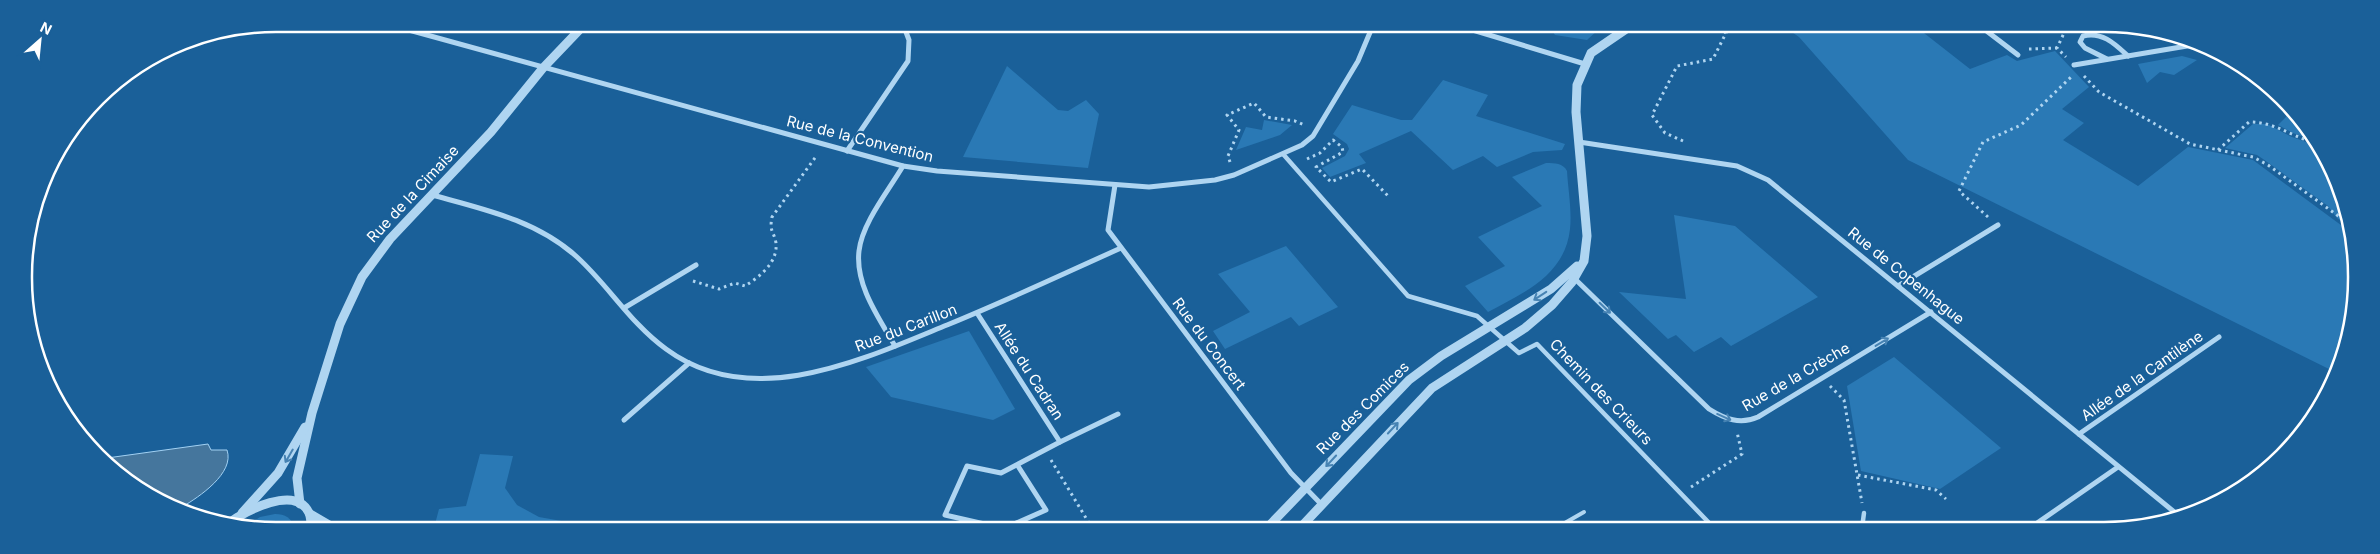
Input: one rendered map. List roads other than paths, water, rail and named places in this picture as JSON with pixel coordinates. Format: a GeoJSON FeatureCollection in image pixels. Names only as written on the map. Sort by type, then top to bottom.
{"type":"FeatureCollection","features":[{"type":"Feature","properties":{"kind":"street","name":"Rue de la Convention"},"geometry":{"type":"LineString","coordinates":[[416,32],[903,166],[937,171],[1114,185],[1163,186],[1215,180],[1234,175],[1308,142],[1318,130],[1358,61],[1370,32]]}},
{"type":"Feature","properties":{"kind":"street","name":"Rue de la Cimaise"},"geometry":{"type":"LineString","coordinates":[[300,504],[297,478],[312,413],[340,324],[362,277],[390,239],[491,132],[543,68],[577,32]]}},
{"type":"Feature","properties":{"kind":"street"},"geometry":{"type":"LineString","coordinates":[[847,150],[908,61],[909,45],[905,32]]}},
{"type":"Feature","properties":{"kind":"street"},"geometry":{"type":"LineString","coordinates":[[1479,32],[1585,64]]}},
{"type":"Feature","properties":{"kind":"street","name":"Rue des Comices"},"geometry":{"type":"LineString","coordinates":[[1306,522],[1432,388],[1505,340],[1552,305],[1584,261],[1586,222],[1575,92],[1585,64],[1599,46],[1621,32]]}},
{"type":"Feature","properties":{"kind":"street"},"geometry":{"type":"LineString","coordinates":[[1988,32],[2016,53]]}},
{"type":"Feature","properties":{"kind":"street"},"geometry":{"type":"LineString","coordinates":[[2107,60],[2085,48],[2080,42],[2083,36],[2091,34],[2103,37],[2128,56]]}},
{"type":"Feature","properties":{"kind":"street"},"geometry":{"type":"LineString","coordinates":[[2076,67],[2185,46]]}},
{"type":"Feature","properties":{"kind":"street","name":"Rue de Copenhague"},"geometry":{"type":"LineString","coordinates":[[1579,142],[1721,163],[1750,170],[1768,180],[2172,511]]}},
{"type":"Feature","properties":{"kind":"street","name":"Chemin des Crieurs"},"geometry":{"type":"LineString","coordinates":[[1283,154],[1408,296],[1477,316],[1519,353],[1537,344],[1708,522]]}},
{"type":"Feature","properties":{"kind":"street"},"geometry":{"type":"LineString","coordinates":[[894,346],[863,282],[859,250],[866,232],[903,166]]}},
{"type":"Feature","properties":{"kind":"street","name":"Rue du Concert"},"geometry":{"type":"LineString","coordinates":[[1114,185],[1108,230],[1291,473],[1322,505]]}},
{"type":"Feature","properties":{"kind":"street","name":"Rue du Carillon"},"geometry":{"type":"LineString","coordinates":[[431,195],[513,218],[536,228],[576,256],[649,335],[689,363],[736,376],[794,375],[828,370],[977,313],[1122,248]]}},
{"type":"Feature","properties":{"kind":"street"},"geometry":{"type":"LineString","coordinates":[[1898,286],[1998,225]]}},
{"type":"Feature","properties":{"kind":"street"},"geometry":{"type":"LineString","coordinates":[[624,308],[696,265]]}},
{"type":"Feature","properties":{"kind":"street","name":"Rue des Comices"},"geometry":{"type":"LineString","coordinates":[[1273,522],[1409,380],[1441,356],[1572,277]]}},
{"type":"Feature","properties":{"kind":"street","name":"Rue de la Crèche"},"geometry":{"type":"LineString","coordinates":[[1572,277],[1709,409],[1735,421],[1745,422],[1758,417],[1931,312]]}},
{"type":"Feature","properties":{"kind":"street","name":"Allée du Cadran"},"geometry":{"type":"LineString","coordinates":[[977,313],[1060,442]]}},
{"type":"Feature","properties":{"kind":"street","name":"Allée de la Cantilène"},"geometry":{"type":"LineString","coordinates":[[2079,434],[2095,425],[2218,337]]}},
{"type":"Feature","properties":{"kind":"street"},"geometry":{"type":"LineString","coordinates":[[624,420],[689,363]]}},
{"type":"Feature","properties":{"kind":"street","name":"Rue de la Cimaise"},"geometry":{"type":"LineString","coordinates":[[236,518],[263,493],[278,473],[312,413]]}},
{"type":"Feature","properties":{"kind":"street","name":"Allée du Cadran"},"geometry":{"type":"LineString","coordinates":[[977,522],[945,515],[967,466],[1001,473],[1118,414]]}},
{"type":"Feature","properties":{"kind":"street","name":"Allée du Cadran"},"geometry":{"type":"LineString","coordinates":[[1018,466],[1046,510],[1018,522]]}},
{"type":"Feature","properties":{"kind":"street"},"geometry":{"type":"LineString","coordinates":[[2039,522],[2118,467]]}},
{"type":"Feature","properties":{"kind":"street"},"geometry":{"type":"LineString","coordinates":[[242,513],[258,505],[288,500],[300,504],[310,514],[324,522]]}},
{"type":"Feature","properties":{"kind":"street"},"geometry":{"type":"LineString","coordinates":[[1863,522],[1864,513]]}},
{"type":"Feature","properties":{"kind":"street"},"geometry":{"type":"LineString","coordinates":[[310,514],[311,522]]}},
{"type":"Feature","properties":{"kind":"lane"},"geometry":{"type":"LineString","coordinates":[[1566,522],[1584,512]]}}]}
